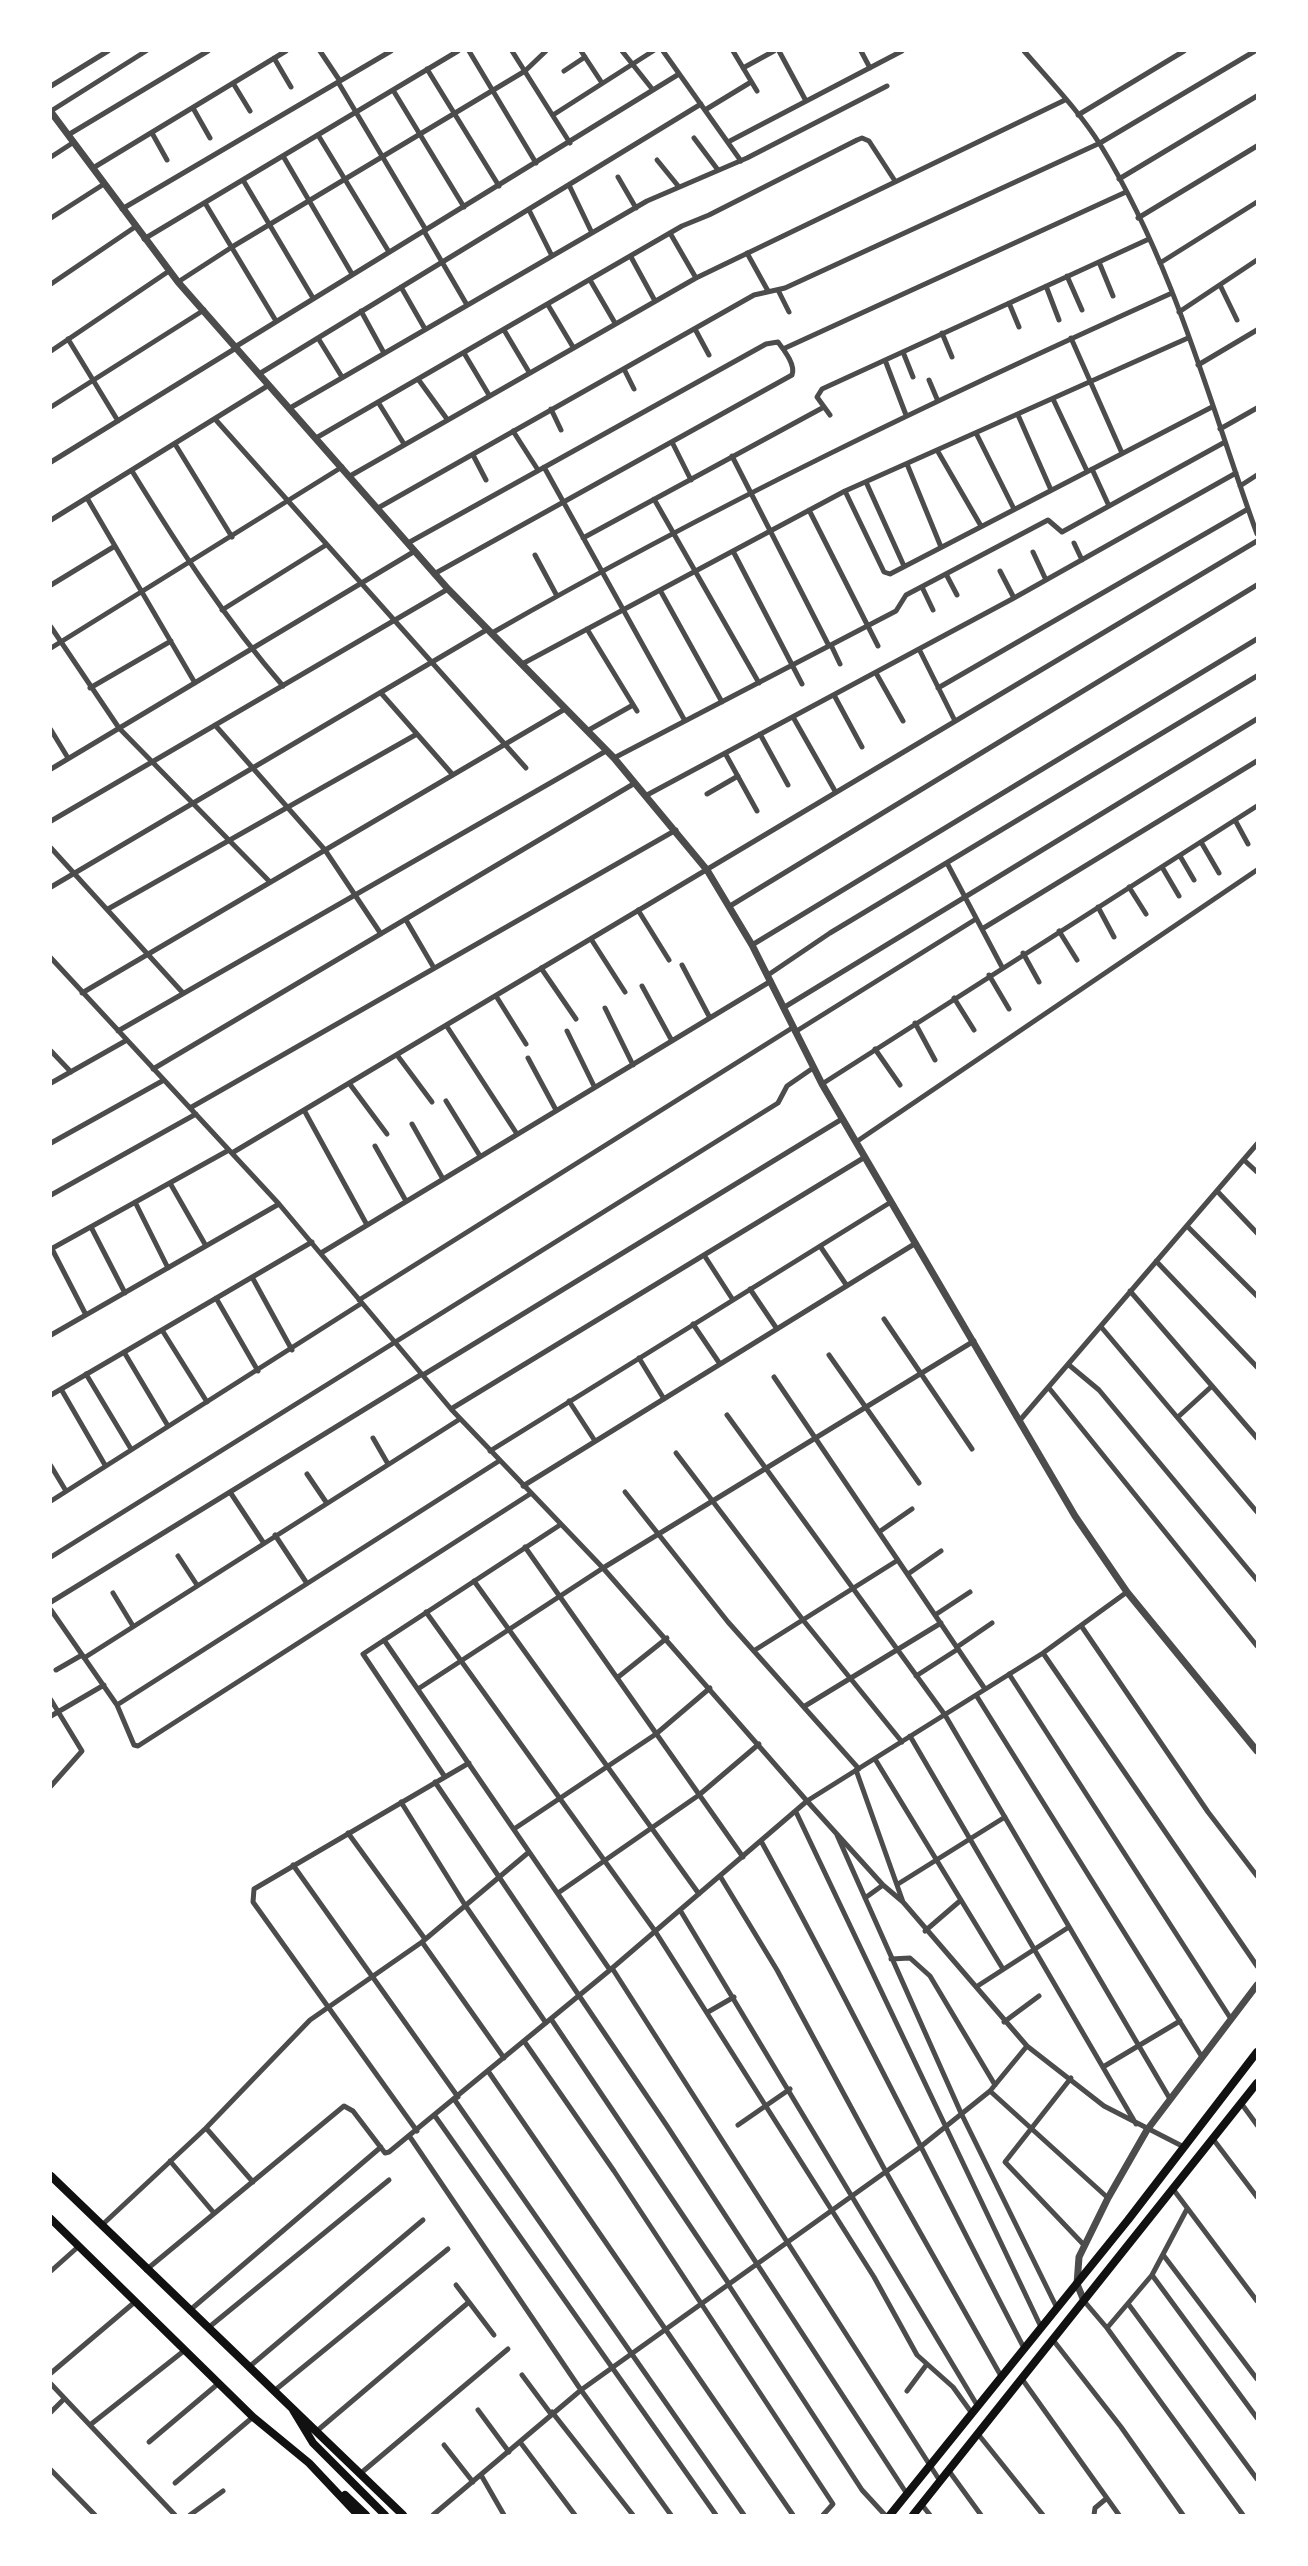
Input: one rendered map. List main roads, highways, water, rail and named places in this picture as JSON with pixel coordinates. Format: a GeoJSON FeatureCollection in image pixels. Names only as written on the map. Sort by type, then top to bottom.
{"type":"FeatureCollection","features":[{"type":"Feature","properties":{"kind":"main road"},"geometry":{"type":"LineString","coordinates":[[890,2515],[1077,2284],[1257,2052]]}},
{"type":"Feature","properties":{"kind":"main road"},"geometry":{"type":"LineString","coordinates":[[913,2515],[1257,2083]]}},
{"type":"Feature","properties":{"kind":"main road"},"geometry":{"type":"LineString","coordinates":[[51,2176],[101,2227],[318,2430],[404,2515]]}},
{"type":"Feature","properties":{"kind":"main road"},"geometry":{"type":"LineString","coordinates":[[51,2218],[254,2417],[366,2515]]}},
{"type":"Feature","properties":{"kind":"main road"},"geometry":{"type":"LineString","coordinates":[[292,2407],[313,2443],[385,2515]]}},
{"type":"Feature","properties":{"kind":"main road"},"geometry":{"type":"LineString","coordinates":[[309,2463],[358,2515]]}}]}
